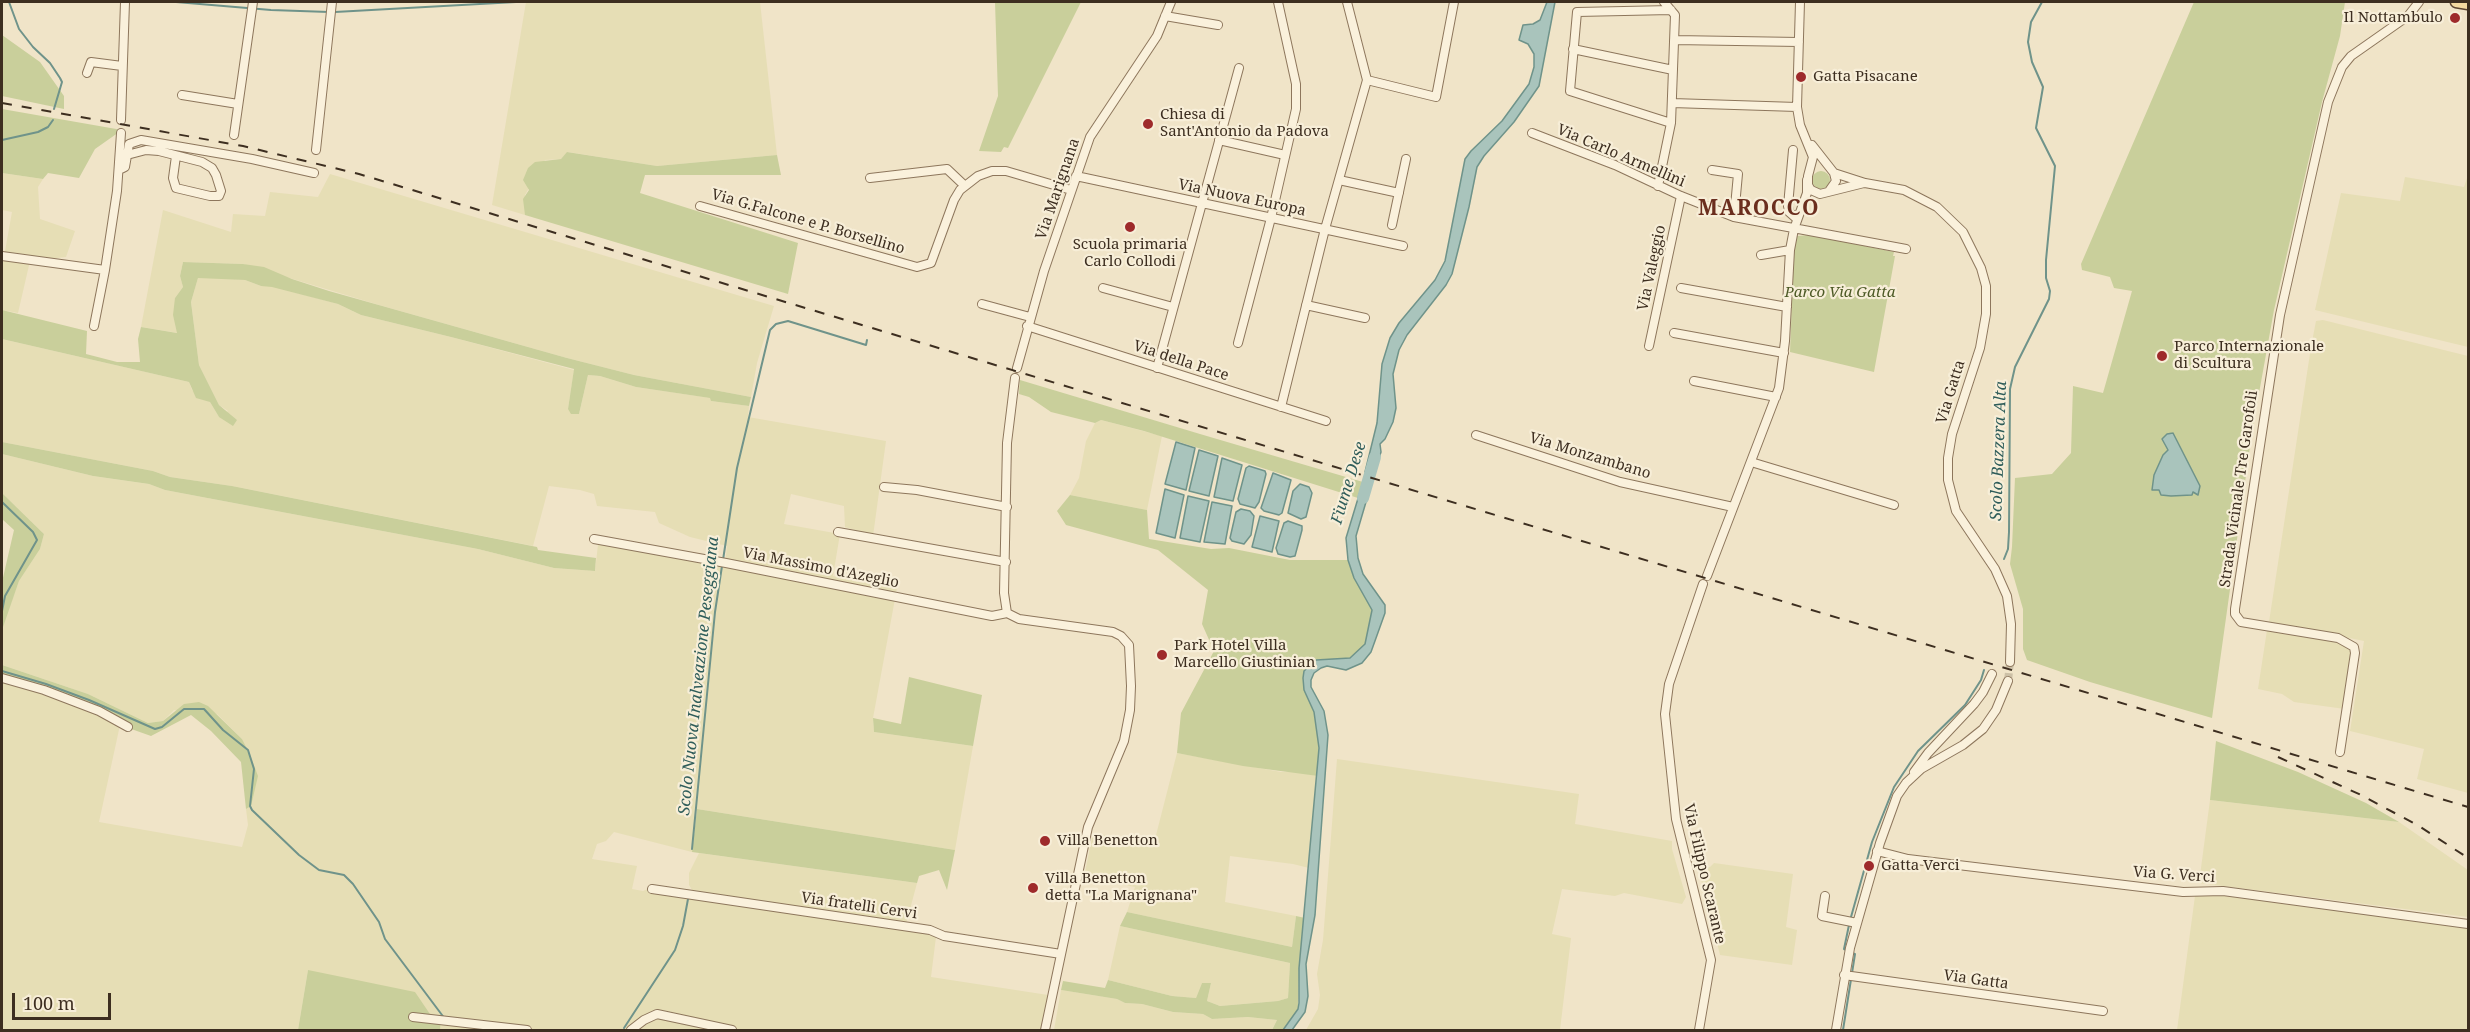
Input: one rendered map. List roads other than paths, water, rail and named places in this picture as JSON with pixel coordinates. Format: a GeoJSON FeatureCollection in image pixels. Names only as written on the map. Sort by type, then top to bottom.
{"type":"FeatureCollection","features":[{"type":"Feature","properties":{"kind":"main road"},"geometry":{"type":"LineString","coordinates":[[2456,2],[2469,4]]}},
{"type":"Feature","properties":{"kind":"street"},"geometry":{"type":"LineString","coordinates":[[121,120],[125,2]]}},
{"type":"Feature","properties":{"kind":"street","name":"Via Marignana"},"geometry":{"type":"LineString","coordinates":[[1017,368],[1071,190],[1090,137],[1157,36],[1171,2]]}},
{"type":"Feature","properties":{"kind":"street"},"geometry":{"type":"LineString","coordinates":[[1238,344],[1271,218],[1297,95],[1278,2]]}},
{"type":"Feature","properties":{"kind":"street"},"geometry":{"type":"LineString","coordinates":[[1281,407],[1325,230],[1367,80],[1347,2]]}},
{"type":"Feature","properties":{"kind":"street"},"geometry":{"type":"LineString","coordinates":[[1367,80],[1436,97],[1454,2]]}},
{"type":"Feature","properties":{"kind":"street"},"geometry":{"type":"LineString","coordinates":[[1658,186],[1671,123],[1675,15],[1664,2]]}},
{"type":"Feature","properties":{"kind":"street"},"geometry":{"type":"LineString","coordinates":[[1800,2],[1797,107],[1800,125],[1808,140],[1833,171],[1836,181],[1827,193],[1802,208]]}},
{"type":"Feature","properties":{"kind":"street","name":"Strada Vicinale Tre Garofoli"},"geometry":{"type":"LineString","coordinates":[[2340,752],[2354,647],[2338,638],[2241,622],[2235,615],[2235,609],[2280,315],[2328,102],[2342,67],[2351,56],[2414,12],[2419,2]]}},
{"type":"Feature","properties":{"kind":"street"},"geometry":{"type":"LineString","coordinates":[[234,135],[252,6]]}},
{"type":"Feature","properties":{"kind":"street"},"geometry":{"type":"LineString","coordinates":[[316,150],[331,8]]}},
{"type":"Feature","properties":{"kind":"street"},"geometry":{"type":"LineString","coordinates":[[1671,10],[1577,12],[1570,92],[1671,123]]}},
{"type":"Feature","properties":{"kind":"street"},"geometry":{"type":"LineString","coordinates":[[1165,16],[1218,25]]}},
{"type":"Feature","properties":{"kind":"street"},"geometry":{"type":"LineString","coordinates":[[1674,40],[1799,42]]}},
{"type":"Feature","properties":{"kind":"street"},"geometry":{"type":"LineString","coordinates":[[1573,49],[1673,70]]}},
{"type":"Feature","properties":{"kind":"street"},"geometry":{"type":"LineString","coordinates":[[87,73],[91,62],[123,66]]}},
{"type":"Feature","properties":{"kind":"street"},"geometry":{"type":"LineString","coordinates":[[1157,368],[1200,203],[1239,68]]}},
{"type":"Feature","properties":{"kind":"street"},"geometry":{"type":"LineString","coordinates":[[182,95],[238,104]]}},
{"type":"Feature","properties":{"kind":"street"},"geometry":{"type":"LineString","coordinates":[[1672,104],[1797,107]]}},
{"type":"Feature","properties":{"kind":"street"},"geometry":{"type":"LineString","coordinates":[[94,326],[105,270],[119,170],[121,133]]}},
{"type":"Feature","properties":{"kind":"street","name":"Via Carlo Armellini"},"geometry":{"type":"LineString","coordinates":[[1532,134],[1615,165],[1658,186],[1734,217],[1794,228]]}},
{"type":"Feature","properties":{"kind":"street"},"geometry":{"type":"LineString","coordinates":[[119,170],[125,167],[129,144],[141,140],[252,159],[314,173]]}},
{"type":"Feature","properties":{"kind":"street"},"geometry":{"type":"LineString","coordinates":[[1219,140],[1285,155]]}},
{"type":"Feature","properties":{"kind":"street"},"geometry":{"type":"LineString","coordinates":[[1808,140],[1813,157],[1808,185],[1815,193],[1827,193]]}},
{"type":"Feature","properties":{"kind":"street"},"geometry":{"type":"LineString","coordinates":[[127,155],[146,150],[159,151],[202,162],[212,168],[218,183],[219,196],[176,188],[172,178],[176,156]]}},
{"type":"Feature","properties":{"kind":"street"},"geometry":{"type":"LineString","coordinates":[[1793,150],[1788,206],[1789,212],[1797,219]]}},
{"type":"Feature","properties":{"kind":"street"},"geometry":{"type":"LineString","coordinates":[[1392,225],[1406,159]]}},
{"type":"Feature","properties":{"kind":"street","name":"Via Gatta"},"geometry":{"type":"LineString","coordinates":[[1808,176],[1817,166],[1822,165],[1865,183],[1904,190],[1937,207],[1963,232],[1981,268],[1987,301],[1984,330],[1952,434],[1948,458],[1948,480],[1956,511],[1995,569],[2007,596],[2011,624],[2010,662]]}},
{"type":"Feature","properties":{"kind":"street"},"geometry":{"type":"LineString","coordinates":[[870,178],[947,169],[965,186]]}},
{"type":"Feature","properties":{"kind":"street"},"geometry":{"type":"LineString","coordinates":[[1712,170],[1738,174],[1734,217]]}},
{"type":"Feature","properties":{"kind":"street","name":"Via G.Falcone e P. Borsellino"},"geometry":{"type":"LineString","coordinates":[[700,206],[917,267],[931,263],[946,217],[960,190],[978,176],[992,171],[1006,171],[1071,190]]}},
{"type":"Feature","properties":{"kind":"street","name":"Via Nuova Europa"},"geometry":{"type":"LineString","coordinates":[[1076,176],[1403,246]]}},
{"type":"Feature","properties":{"kind":"street","name":"Via Filippo Scarante"},"geometry":{"type":"LineString","coordinates":[[1699,1030],[1711,960],[1676,819],[1665,714],[1669,684],[1705,580],[1776,397],[1784,352],[1790,250],[1808,176]]}},
{"type":"Feature","properties":{"kind":"street"},"geometry":{"type":"LineString","coordinates":[[1339,180],[1399,193]]}},
{"type":"Feature","properties":{"kind":"street","name":"Via Gatta"},"geometry":{"type":"LineString","coordinates":[[1827,193],[1865,183]]}},
{"type":"Feature","properties":{"kind":"street","name":"Via Valeggio"},"geometry":{"type":"LineString","coordinates":[[1649,346],[1681,196]]}},
{"type":"Feature","properties":{"kind":"street"},"geometry":{"type":"LineString","coordinates":[[1794,228],[1906,249]]}},
{"type":"Feature","properties":{"kind":"street"},"geometry":{"type":"LineString","coordinates":[[1761,255],[1790,250]]}},
{"type":"Feature","properties":{"kind":"street"},"geometry":{"type":"LineString","coordinates":[[2,256],[105,270]]}},
{"type":"Feature","properties":{"kind":"street"},"geometry":{"type":"LineString","coordinates":[[1103,288],[1173,307]]}},
{"type":"Feature","properties":{"kind":"street"},"geometry":{"type":"LineString","coordinates":[[1681,288],[1787,307]]}},
{"type":"Feature","properties":{"kind":"street"},"geometry":{"type":"LineString","coordinates":[[982,304],[1030,324]]}},
{"type":"Feature","properties":{"kind":"street"},"geometry":{"type":"LineString","coordinates":[[1306,305],[1365,318]]}},
{"type":"Feature","properties":{"kind":"street","name":"Via della Pace"},"geometry":{"type":"LineString","coordinates":[[1030,324],[1157,368],[1326,421]]}},
{"type":"Feature","properties":{"kind":"street"},"geometry":{"type":"LineString","coordinates":[[1674,333],[1784,352]]}},
{"type":"Feature","properties":{"kind":"street"},"geometry":{"type":"LineString","coordinates":[[1015,378],[1008,427],[1004,593],[1007,613],[1019,619],[1113,632],[1126,640],[1128,645],[1130,710],[1124,741],[1088,827],[1045,1030]]}},
{"type":"Feature","properties":{"kind":"street"},"geometry":{"type":"LineString","coordinates":[[1694,381],[1776,397]]}},
{"type":"Feature","properties":{"kind":"street","name":"Via Monzambano"},"geometry":{"type":"LineString","coordinates":[[1476,435],[1620,482],[1733,507]]}},
{"type":"Feature","properties":{"kind":"street"},"geometry":{"type":"LineString","coordinates":[[1751,462],[1894,505]]}},
{"type":"Feature","properties":{"kind":"street"},"geometry":{"type":"LineString","coordinates":[[884,487],[917,490],[1007,507]]}},
{"type":"Feature","properties":{"kind":"street"},"geometry":{"type":"LineString","coordinates":[[838,532],[1006,562]]}},
{"type":"Feature","properties":{"kind":"street","name":"Via Massimo d'Azeglio"},"geometry":{"type":"LineString","coordinates":[[594,539],[723,562],[992,616],[1007,613]]}},
{"type":"Feature","properties":{"kind":"street"},"geometry":{"type":"LineString","coordinates":[[1912,777],[1918,764],[1974,704],[1992,674]]}},
{"type":"Feature","properties":{"kind":"street"},"geometry":{"type":"LineString","coordinates":[[2,678],[55,694],[99,711],[128,727]]}},
{"type":"Feature","properties":{"kind":"street"},"geometry":{"type":"LineString","coordinates":[[1836,1030],[1849,976],[1857,923],[1891,808],[1912,777],[1943,755],[1963,745],[1983,729],[1996,711],[2008,681]]}},
{"type":"Feature","properties":{"kind":"street"},"geometry":{"type":"LineString","coordinates":[[1935,745],[1943,755]]}},
{"type":"Feature","properties":{"kind":"street","name":"Via G. Verci"},"geometry":{"type":"LineString","coordinates":[[1877,851],[1908,859],[2183,892],[2223,891],[2469,924]]}},
{"type":"Feature","properties":{"kind":"street","name":"Via fratelli Cervi"},"geometry":{"type":"LineString","coordinates":[[652,889],[930,930],[944,936],[1061,954]]}},
{"type":"Feature","properties":{"kind":"street"},"geometry":{"type":"LineString","coordinates":[[1825,896],[1822,916],[1857,923]]}},
{"type":"Feature","properties":{"kind":"street","name":"Via Gatta"},"geometry":{"type":"LineString","coordinates":[[1849,976],[2103,1011]]}},
{"type":"Feature","properties":{"kind":"street"},"geometry":{"type":"LineString","coordinates":[[631,1030],[657,1014],[732,1030]]}},
{"type":"Feature","properties":{"kind":"street"},"geometry":{"type":"LineString","coordinates":[[413,1017],[443,1024],[527,1030]]}},
{"type":"Feature","properties":{"kind":"water"},"geometry":{"type":"Polygon","coordinates":[[[1547,2],[1555,2],[1539,86],[1514,122],[1477,167],[1452,274],[1407,335],[1399,350],[1393,374],[1396,408],[1393,422],[1380,444],[1381,452],[1374,474],[1365,472],[1377,423],[1382,364],[1390,338],[1399,323],[1435,280],[1445,261],[1465,159],[1502,121],[1529,84],[1534,67],[1534,54],[1528,44],[1519,40],[1523,25],[1533,24],[1540,20],[1547,2]]]}},
{"type":"Feature","properties":{"kind":"water"},"geometry":{"type":"Polygon","coordinates":[[[2173,433],[2200,486],[2198,495],[2193,492],[2192,495],[2161,495],[2159,490],[2152,490],[2154,475],[2163,455],[2168,450],[2162,439],[2167,434],[2173,433]]]}},
{"type":"Feature","properties":{"kind":"water"},"geometry":{"type":"Polygon","coordinates":[[[1176,442],[1195,448],[1186,490],[1165,484],[1176,442]]]}},
{"type":"Feature","properties":{"kind":"water"},"geometry":{"type":"Polygon","coordinates":[[[1199,450],[1218,456],[1209,496],[1189,491],[1199,450]]]}},
{"type":"Feature","properties":{"kind":"water"},"geometry":{"type":"Polygon","coordinates":[[[1222,458],[1242,465],[1233,501],[1214,497],[1222,458]]]}},
{"type":"Feature","properties":{"kind":"water"},"geometry":{"type":"Polygon","coordinates":[[[1249,466],[1265,471],[1266,474],[1259,502],[1255,508],[1240,504],[1238,499],[1246,468],[1249,466]]]}},
{"type":"Feature","properties":{"kind":"water"},"geometry":{"type":"Polygon","coordinates":[[[1273,473],[1291,480],[1282,513],[1279,515],[1261,508],[1273,473]]]}},
{"type":"Feature","properties":{"kind":"water"},"geometry":{"type":"Polygon","coordinates":[[[1363,482],[1371,485],[1356,536],[1358,558],[1363,574],[1385,605],[1385,613],[1371,652],[1362,663],[1346,670],[1327,666],[1321,668],[1314,673],[1311,680],[1311,687],[1324,711],[1328,735],[1315,915],[1306,964],[1308,996],[1305,1012],[1292,1030],[1283,1030],[1298,1009],[1299,1003],[1299,968],[1319,748],[1314,712],[1304,690],[1304,671],[1316,660],[1350,658],[1365,644],[1372,610],[1354,578],[1348,560],[1346,538],[1363,482]]]}},
{"type":"Feature","properties":{"kind":"water"},"geometry":{"type":"Polygon","coordinates":[[[1300,484],[1309,487],[1312,493],[1306,517],[1301,519],[1288,513],[1293,491],[1300,484]]]}},
{"type":"Feature","properties":{"kind":"water"},"geometry":{"type":"Polygon","coordinates":[[[1165,489],[1184,495],[1175,538],[1156,533],[1165,489]]]}},
{"type":"Feature","properties":{"kind":"water"},"geometry":{"type":"Polygon","coordinates":[[[1188,496],[1209,501],[1200,542],[1180,538],[1188,496]]]}},
{"type":"Feature","properties":{"kind":"water"},"geometry":{"type":"Polygon","coordinates":[[[1212,502],[1232,506],[1225,544],[1204,542],[1212,502]]]}},
{"type":"Feature","properties":{"kind":"water"},"geometry":{"type":"Polygon","coordinates":[[[1241,509],[1250,511],[1254,516],[1251,535],[1244,544],[1232,541],[1230,538],[1236,512],[1241,509]]]}},
{"type":"Feature","properties":{"kind":"water"},"geometry":{"type":"Polygon","coordinates":[[[1260,516],[1279,521],[1272,552],[1252,547],[1260,516]]]}},
{"type":"Feature","properties":{"kind":"water"},"geometry":{"type":"Polygon","coordinates":[[[1288,521],[1302,526],[1295,556],[1290,557],[1278,554],[1276,548],[1284,523],[1288,521]]]}},
{"type":"Feature","properties":{"kind":"waterway"},"geometry":{"type":"LineString","coordinates":[[9,2],[19,29],[50,63],[62,82],[54,109]]}},
{"type":"Feature","properties":{"kind":"waterway"},"geometry":{"type":"LineString","coordinates":[[176,2],[329,12]]}},
{"type":"Feature","properties":{"kind":"waterway"},"geometry":{"type":"LineString","coordinates":[[335,12],[516,2]]}},
{"type":"Feature","properties":{"kind":"waterway","name":"Scolo Bazzera Alta"},"geometry":{"type":"LineString","coordinates":[[2004,559],[2008,549],[2009,532],[2010,389],[2015,367],[2049,299],[2050,291],[2046,278],[2046,260],[2055,166],[2036,128],[2043,87],[2032,62],[2028,42],[2031,22],[2042,2]]}},
{"type":"Feature","properties":{"kind":"waterway"},"geometry":{"type":"LineString","coordinates":[[2,140],[38,132],[48,127],[53,120]]}},
{"type":"Feature","properties":{"kind":"waterway","name":"Scolo Nuova Inalveazione Peseggiana"},"geometry":{"type":"LineString","coordinates":[[723,560],[737,468],[770,330],[776,324],[788,321],[866,345],[867,340]]}},
{"type":"Feature","properties":{"kind":"waterway","name":"Fiume Dese"},"geometry":{"type":"LineString","coordinates":[[1363,498],[1375,457]]}},
{"type":"Feature","properties":{"kind":"waterway"},"geometry":{"type":"LineString","coordinates":[[2,502],[33,532],[37,540],[5,596],[2,611]]}},
{"type":"Feature","properties":{"kind":"waterway","name":"Scolo Nuova Inalveazione Peseggiana"},"geometry":{"type":"LineString","coordinates":[[692,849],[715,612],[722,566]]}},
{"type":"Feature","properties":{"kind":"waterway","name":"Scolo Bazzera Alta"},"geometry":{"type":"LineString","coordinates":[[1851,917],[1872,842],[1894,787],[1918,751],[1965,705],[1981,680],[1984,670]]}},
{"type":"Feature","properties":{"kind":"waterway"},"geometry":{"type":"LineString","coordinates":[[2,671],[89,700],[155,729],[162,727],[184,709],[204,709],[223,730],[248,750],[254,769],[250,806],[252,810],[299,855],[319,870],[344,875],[353,884],[379,922],[385,939],[445,1019]]}},
{"type":"Feature","properties":{"kind":"waterway","name":"Scolo Nuova Inalveazione Peseggiana"},"geometry":{"type":"LineString","coordinates":[[624,1028],[675,950],[683,926],[688,899]]}},
{"type":"Feature","properties":{"kind":"waterway","name":"Scolo Bazzera Alta"},"geometry":{"type":"LineString","coordinates":[[1846,950],[1844,949],[1849,925]]}},
{"type":"Feature","properties":{"kind":"waterway","name":"Scolo Bazzera Alta"},"geometry":{"type":"LineString","coordinates":[[1843,1030],[1855,954],[1852,953]]}},
{"type":"Feature","properties":{"kind":"tunnel"},"geometry":{"type":"LineString","coordinates":[[2008,681],[2010,662]]}},
{"type":"Feature","properties":{"kind":"railway"},"geometry":{"type":"LineString","coordinates":[[2,103],[243,146],[359,174],[2468,807]]}},
{"type":"Feature","properties":{"kind":"railway"},"geometry":{"type":"LineString","coordinates":[[2278,757],[2361,795],[2419,826],[2468,858]]}},
{"type":"Feature","properties":{"kind":"place","name":"Il Nottambulo"},"geometry":{"type":"Point","coordinates":[2455,18]}},
{"type":"Feature","properties":{"kind":"place","name":"Gatta Pisacane"},"geometry":{"type":"Point","coordinates":[1801,77]}},
{"type":"Feature","properties":{"kind":"place","name":"Chiesa di Sant'Antonio da Padova"},"geometry":{"type":"Point","coordinates":[1148,124]}},
{"type":"Feature","properties":{"kind":"place","name":"Scuola primaria Carlo Collodi"},"geometry":{"type":"Point","coordinates":[1130,227]}},
{"type":"Feature","properties":{"kind":"place","name":"Parco Internazionale di Scultura"},"geometry":{"type":"Point","coordinates":[2162,356]}},
{"type":"Feature","properties":{"kind":"place","name":"Park Hotel Villa Marcello Giustinian"},"geometry":{"type":"Point","coordinates":[1162,655]}},
{"type":"Feature","properties":{"kind":"place","name":"Villa Benetton"},"geometry":{"type":"Point","coordinates":[1045,841]}},
{"type":"Feature","properties":{"kind":"place","name":"Gatta Verci"},"geometry":{"type":"Point","coordinates":[1869,866]}},
{"type":"Feature","properties":{"kind":"place","name":"Villa Benetton detta \"La Marignana\""},"geometry":{"type":"Point","coordinates":[1033,888]}},
{"type":"Feature","properties":{"kind":"district","name":"MAROCCO"},"geometry":{"type":"Point","coordinates":[1759,209]}},
{"type":"Feature","properties":{"kind":"park label","name":"Parco Via Gatta"},"geometry":{"type":"Point","coordinates":[1840,293]}}]}
